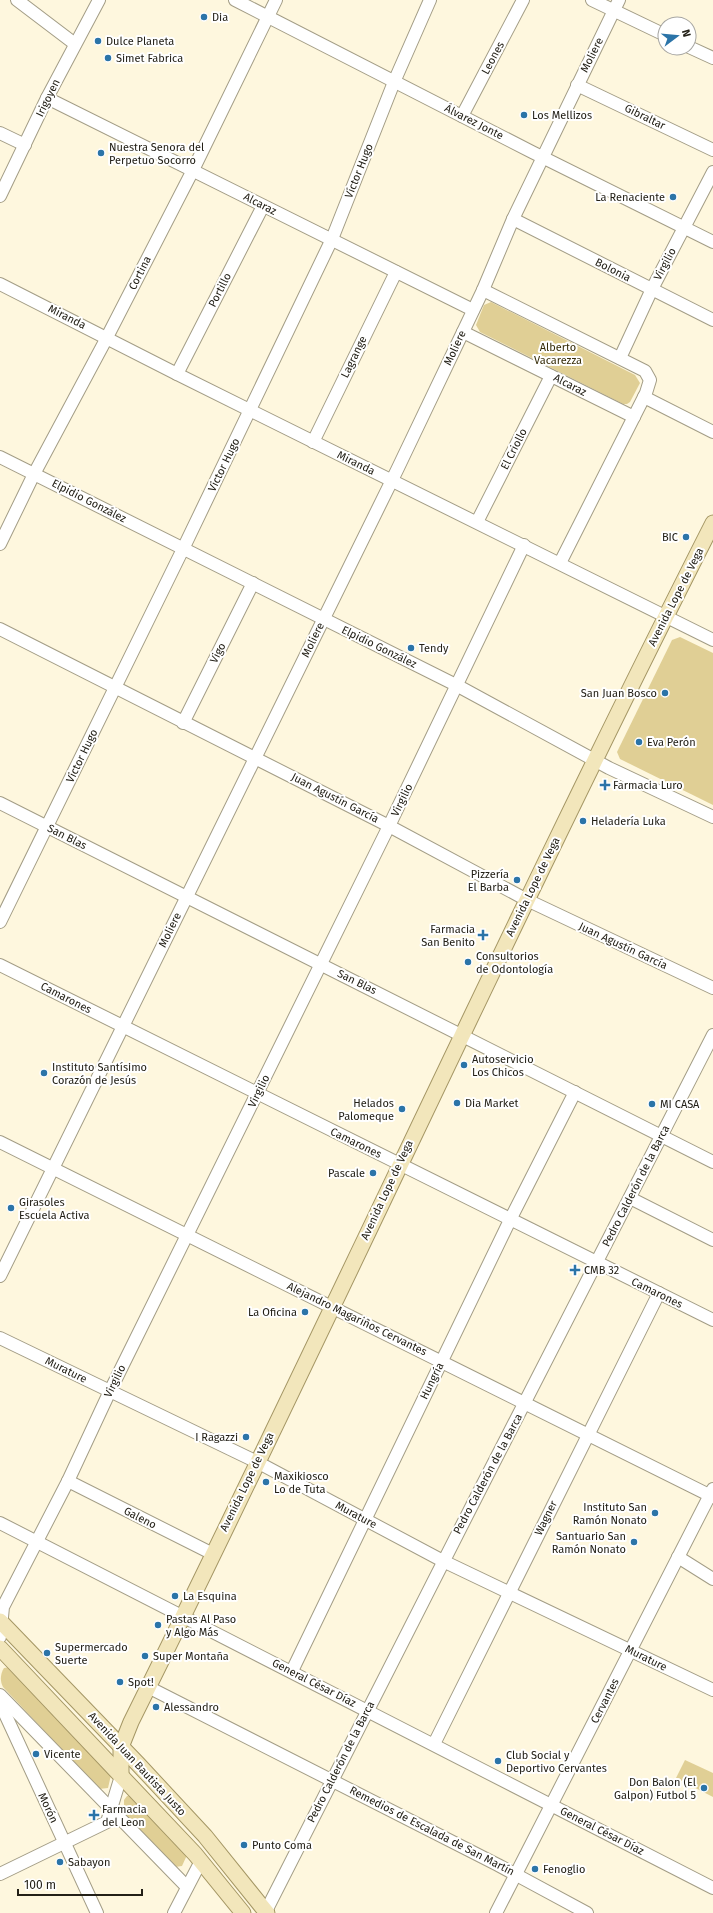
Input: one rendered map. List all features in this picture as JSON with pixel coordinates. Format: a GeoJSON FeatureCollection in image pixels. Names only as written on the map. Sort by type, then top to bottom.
{"type":"FeatureCollection","features":[{"type":"Feature","properties":{"kind":"main road","name":"Avenida Lope de Vega"},"geometry":{"type":"LineString","coordinates":[[121,1776],[121,1746],[148,1687],[527,900],[713,523]]}},
{"type":"Feature","properties":{"kind":"main road","name":"Avenida Juan Bautista Justo"},"geometry":{"type":"LineString","coordinates":[[0,1622],[121,1746],[205,1836],[267,1913]]}},
{"type":"Feature","properties":{"kind":"main road","name":"Avenida Juan Bautista Justo"},"geometry":{"type":"LineString","coordinates":[[0,1648],[200,1861],[242,1913]]}},
{"type":"Feature","properties":{"kind":"street"},"geometry":{"type":"LineString","coordinates":[[18,0],[75,44]]}},
{"type":"Feature","properties":{"kind":"street","name":"Irigoyen"},"geometry":{"type":"LineString","coordinates":[[0,196],[47,98],[98,0]]}},
{"type":"Feature","properties":{"kind":"street","name":"Álvarez Jonte"},"geometry":{"type":"LineString","coordinates":[[235,0],[542,158],[713,242]]}},
{"type":"Feature","properties":{"kind":"street","name":"Cortina"},"geometry":{"type":"LineString","coordinates":[[0,544],[34,474],[107,338],[193,170],[276,0]]}},
{"type":"Feature","properties":{"kind":"street","name":"Víctor Hugo"},"geometry":{"type":"LineString","coordinates":[[0,922],[183,549],[332,239],[394,82],[430,0]]}},
{"type":"Feature","properties":{"kind":"street","name":"Leones"},"geometry":{"type":"LineString","coordinates":[[462,116],[523,0]]}},
{"type":"Feature","properties":{"kind":"street"},"geometry":{"type":"LineString","coordinates":[[592,0],[657,31]]}},
{"type":"Feature","properties":{"kind":"street","name":"Moliere"},"geometry":{"type":"LineString","coordinates":[[0,1276],[392,480],[483,290],[513,219],[619,0]]}},
{"type":"Feature","properties":{"kind":"street"},"geometry":{"type":"LineString","coordinates":[[697,50],[713,58]]}},
{"type":"Feature","properties":{"kind":"street","name":"Gibraltar"},"geometry":{"type":"LineString","coordinates":[[577,85],[713,150]]}},
{"type":"Feature","properties":{"kind":"street","name":"Alcaraz"},"geometry":{"type":"LineString","coordinates":[[47,98],[473,310]]}},
{"type":"Feature","properties":{"kind":"street"},"geometry":{"type":"LineString","coordinates":[[0,133],[25,145]]}},
{"type":"Feature","properties":{"kind":"street","name":"Virgilio"},"geometry":{"type":"LineString","coordinates":[[620,358],[652,289],[713,172]]}},
{"type":"Feature","properties":{"kind":"street","name":"Portillo"},"geometry":{"type":"LineString","coordinates":[[177,374],[263,206]]}},
{"type":"Feature","properties":{"kind":"street","name":"Bolonia"},"geometry":{"type":"LineString","coordinates":[[513,219],[713,320]]}},
{"type":"Feature","properties":{"kind":"street","name":"Lagrange"},"geometry":{"type":"LineString","coordinates":[[313,442],[396,272]]}},
{"type":"Feature","properties":{"kind":"street","name":"Miranda"},"geometry":{"type":"LineString","coordinates":[[0,284],[313,442],[560,562],[713,640]]}},
{"type":"Feature","properties":{"kind":"street"},"geometry":{"type":"LineString","coordinates":[[483,290],[645,371],[650,378],[650,383],[644,397],[560,562]]}},
{"type":"Feature","properties":{"kind":"street","name":"Alcaraz"},"geometry":{"type":"LineString","coordinates":[[463,332],[634,417]]}},
{"type":"Feature","properties":{"kind":"street","name":"El Criollo"},"geometry":{"type":"LineString","coordinates":[[477,522],[551,376]]}},
{"type":"Feature","properties":{"kind":"street"},"geometry":{"type":"LineString","coordinates":[[644,397],[713,432]]}},
{"type":"Feature","properties":{"kind":"street","name":"Elpidio González"},"geometry":{"type":"LineString","coordinates":[[0,457],[458,686],[595,760],[713,817]]}},
{"type":"Feature","properties":{"kind":"street","name":"Virgilio"},"geometry":{"type":"LineString","coordinates":[[0,1637],[0,1622],[3,1607],[68,1481],[110,1391],[320,964],[390,826],[524,545]]}},
{"type":"Feature","properties":{"kind":"street","name":"Vigo"},"geometry":{"type":"LineString","coordinates":[[183,723],[253,583]]}},
{"type":"Feature","properties":{"kind":"street","name":"Juan Agustín García"},"geometry":{"type":"LineString","coordinates":[[0,629],[183,723],[390,826],[527,900],[713,988]]}},
{"type":"Feature","properties":{"kind":"street","name":"San Blas"},"geometry":{"type":"LineString","coordinates":[[0,803],[186,898],[713,1162]]}},
{"type":"Feature","properties":{"kind":"street","name":"Camarones"},"geometry":{"type":"LineString","coordinates":[[0,965],[713,1320]]}},
{"type":"Feature","properties":{"kind":"street","name":"Pedro Calderón de la Barca"},"geometry":{"type":"LineString","coordinates":[[267,1913],[442,1561],[526,1403],[713,1036]]}},
{"type":"Feature","properties":{"kind":"street","name":"Hungría"},"geometry":{"type":"LineString","coordinates":[[292,1671],[510,1220],[575,1092]]}},
{"type":"Feature","properties":{"kind":"street","name":"Alejandro Magariños Cervantes"},"geometry":{"type":"LineString","coordinates":[[0,1142],[187,1236],[712,1494]]}},
{"type":"Feature","properties":{"kind":"street"},"geometry":{"type":"LineString","coordinates":[[630,1198],[713,1240]]}},
{"type":"Feature","properties":{"kind":"street","name":"Wagner"},"geometry":{"type":"LineString","coordinates":[[434,1744],[659,1293]]}},
{"type":"Feature","properties":{"kind":"street","name":"Murature"},"geometry":{"type":"LineString","coordinates":[[0,1338],[257,1462],[442,1561],[510,1592],[713,1690]]}},
{"type":"Feature","properties":{"kind":"street","name":"Galeno"},"geometry":{"type":"LineString","coordinates":[[68,1481],[213,1554]]}},
{"type":"Feature","properties":{"kind":"street","name":"Cervantes"},"geometry":{"type":"LineString","coordinates":[[496,1913],[678,1557],[712,1494]]}},
{"type":"Feature","properties":{"kind":"street","name":"General César Díaz"},"geometry":{"type":"LineString","coordinates":[[0,1523],[292,1671],[713,1888]]}},
{"type":"Feature","properties":{"kind":"street"},"geometry":{"type":"LineString","coordinates":[[678,1557],[713,1578]]}},
{"type":"Feature","properties":{"kind":"street","name":"Remedios de Escalada de San Martín"},"geometry":{"type":"LineString","coordinates":[[148,1687],[516,1874],[587,1913]]}},
{"type":"Feature","properties":{"kind":"street"},"geometry":{"type":"LineString","coordinates":[[0,1695],[187,1887]]}},
{"type":"Feature","properties":{"kind":"street","name":"Morón"},"geometry":{"type":"LineString","coordinates":[[0,1703],[97,1913]]}},
{"type":"Feature","properties":{"kind":"street","name":"Avenida Lope de Vega"},"geometry":{"type":"LineString","coordinates":[[0,1874],[65,1844],[107,1822],[112,1810],[121,1776]]}},
{"type":"Feature","properties":{"kind":"street"},"geometry":{"type":"LineString","coordinates":[[174,1913],[200,1861]]}},
{"type":"Feature","properties":{"kind":"green space","name":"Alberto Vacarezza"},"geometry":{"type":"Polygon","coordinates":[[[491,302],[635,375],[640,383],[630,402],[623,404],[480,332],[476,325],[484,305],[491,302]]]}},
{"type":"Feature","properties":{"kind":"green space"},"geometry":{"type":"Polygon","coordinates":[[[680,637],[713,653],[713,805],[620,759],[617,752],[672,640],[680,637]]]}},
{"type":"Feature","properties":{"kind":"green space"},"geometry":{"type":"Polygon","coordinates":[[[10,1667],[111,1775],[108,1788],[99,1789],[3,1687],[1,1675],[4,1668],[10,1667]]]}},
{"type":"Feature","properties":{"kind":"green space","name":"Don Balon (El Galpon) Futbol 5"},"geometry":{"type":"Polygon","coordinates":[[[685,1760],[713,1773],[713,1797],[676,1778],[685,1760]]]}},
{"type":"Feature","properties":{"kind":"green space"},"geometry":{"type":"Polygon","coordinates":[[[132,1795],[187,1855],[182,1866],[175,1867],[124,1815],[124,1800],[127,1796],[132,1795]]]}},
{"type":"Feature","properties":{"kind":"place","name":"Dia"},"geometry":{"type":"Point","coordinates":[204,17]}},
{"type":"Feature","properties":{"kind":"place","name":"Dulce Planeta"},"geometry":{"type":"Point","coordinates":[98,41]}},
{"type":"Feature","properties":{"kind":"place","name":"Simet Fabrica"},"geometry":{"type":"Point","coordinates":[108,58]}},
{"type":"Feature","properties":{"kind":"place","name":"Los Mellizos"},"geometry":{"type":"Point","coordinates":[524,115]}},
{"type":"Feature","properties":{"kind":"place","name":"Nuestra Senora del Perpetuo Socorro"},"geometry":{"type":"Point","coordinates":[101,153]}},
{"type":"Feature","properties":{"kind":"place","name":"La Renaciente"},"geometry":{"type":"Point","coordinates":[673,197]}},
{"type":"Feature","properties":{"kind":"place","name":"BIC"},"geometry":{"type":"Point","coordinates":[686,537]}},
{"type":"Feature","properties":{"kind":"place","name":"Tendy"},"geometry":{"type":"Point","coordinates":[411,648]}},
{"type":"Feature","properties":{"kind":"place","name":"San Juan Bosco"},"geometry":{"type":"Point","coordinates":[665,693]}},
{"type":"Feature","properties":{"kind":"place","name":"Eva Perón"},"geometry":{"type":"Point","coordinates":[639,742]}},
{"type":"Feature","properties":{"kind":"place","name":"Farmacia Luro"},"geometry":{"type":"Point","coordinates":[605,785]}},
{"type":"Feature","properties":{"kind":"place","name":"Heladería Luka"},"geometry":{"type":"Point","coordinates":[583,821]}},
{"type":"Feature","properties":{"kind":"place","name":"Pizzería El Barba"},"geometry":{"type":"Point","coordinates":[517,880]}},
{"type":"Feature","properties":{"kind":"place","name":"Farmacia San Benito"},"geometry":{"type":"Point","coordinates":[483,935]}},
{"type":"Feature","properties":{"kind":"place","name":"Consultorios de Odontología"},"geometry":{"type":"Point","coordinates":[468,962]}},
{"type":"Feature","properties":{"kind":"place","name":"Autoservicio Los Chicos"},"geometry":{"type":"Point","coordinates":[464,1065]}},
{"type":"Feature","properties":{"kind":"place","name":"Instituto Santísimo Corazón de Jesús"},"geometry":{"type":"Point","coordinates":[44,1073]}},
{"type":"Feature","properties":{"kind":"place","name":"Dia Market"},"geometry":{"type":"Point","coordinates":[457,1103]}},
{"type":"Feature","properties":{"kind":"place","name":"MI CASA"},"geometry":{"type":"Point","coordinates":[652,1104]}},
{"type":"Feature","properties":{"kind":"place","name":"Helados Palomeque"},"geometry":{"type":"Point","coordinates":[402,1109]}},
{"type":"Feature","properties":{"kind":"place","name":"Pascale"},"geometry":{"type":"Point","coordinates":[373,1173]}},
{"type":"Feature","properties":{"kind":"place","name":"Girasoles Escuela Activa"},"geometry":{"type":"Point","coordinates":[11,1208]}},
{"type":"Feature","properties":{"kind":"place","name":"CMB 32"},"geometry":{"type":"Point","coordinates":[575,1270]}},
{"type":"Feature","properties":{"kind":"place","name":"La Oficina"},"geometry":{"type":"Point","coordinates":[305,1312]}},
{"type":"Feature","properties":{"kind":"place","name":"I Ragazzi"},"geometry":{"type":"Point","coordinates":[246,1437]}},
{"type":"Feature","properties":{"kind":"place","name":"Maxikiosco Lo de Tuta"},"geometry":{"type":"Point","coordinates":[266,1482]}},
{"type":"Feature","properties":{"kind":"place","name":"Instituto San Ramón Nonato"},"geometry":{"type":"Point","coordinates":[655,1513]}},
{"type":"Feature","properties":{"kind":"place","name":"Santuario San Ramón Nonato"},"geometry":{"type":"Point","coordinates":[634,1542]}},
{"type":"Feature","properties":{"kind":"place","name":"La Esquina"},"geometry":{"type":"Point","coordinates":[175,1596]}},
{"type":"Feature","properties":{"kind":"place","name":"Pastas Al Paso y Algo Más"},"geometry":{"type":"Point","coordinates":[158,1625]}},
{"type":"Feature","properties":{"kind":"place","name":"Supermercado Suerte"},"geometry":{"type":"Point","coordinates":[47,1653]}},
{"type":"Feature","properties":{"kind":"place","name":"Super Montaña"},"geometry":{"type":"Point","coordinates":[145,1656]}},
{"type":"Feature","properties":{"kind":"place","name":"Spot!"},"geometry":{"type":"Point","coordinates":[120,1682]}},
{"type":"Feature","properties":{"kind":"place","name":"Alessandro"},"geometry":{"type":"Point","coordinates":[156,1707]}},
{"type":"Feature","properties":{"kind":"place","name":"Vicente"},"geometry":{"type":"Point","coordinates":[36,1754]}},
{"type":"Feature","properties":{"kind":"place","name":"Club Social y Deportivo Cervantes"},"geometry":{"type":"Point","coordinates":[498,1761]}},
{"type":"Feature","properties":{"kind":"place","name":"Don Balon (El Galpon) Futbol 5"},"geometry":{"type":"Point","coordinates":[704,1788]}},
{"type":"Feature","properties":{"kind":"place","name":"Farmacia del Leon"},"geometry":{"type":"Point","coordinates":[94,1815]}},
{"type":"Feature","properties":{"kind":"place","name":"Punto Coma"},"geometry":{"type":"Point","coordinates":[244,1845]}},
{"type":"Feature","properties":{"kind":"place","name":"Sabayon"},"geometry":{"type":"Point","coordinates":[60,1862]}},
{"type":"Feature","properties":{"kind":"place","name":"Fenoglio"},"geometry":{"type":"Point","coordinates":[535,1869]}}]}
